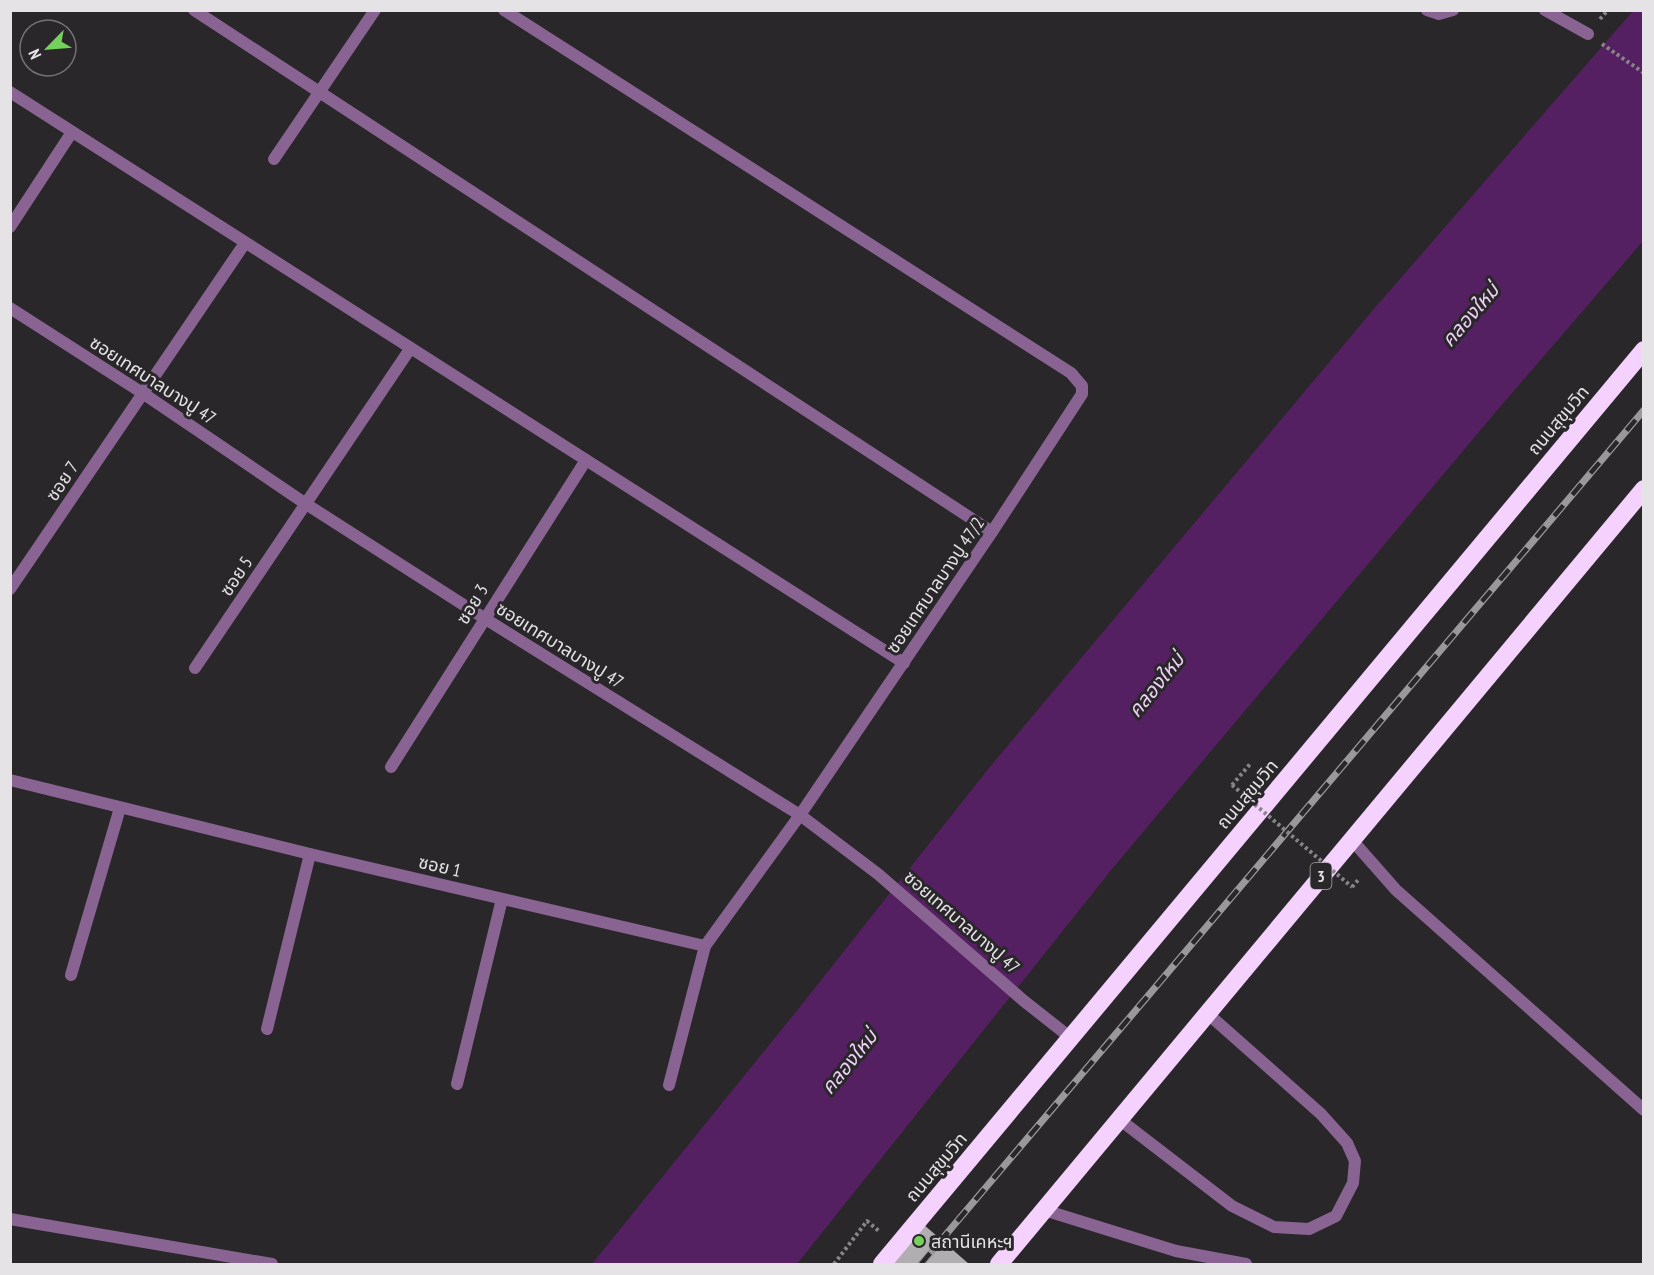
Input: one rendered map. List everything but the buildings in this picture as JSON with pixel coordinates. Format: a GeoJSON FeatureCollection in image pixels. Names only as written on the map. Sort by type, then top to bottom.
{"type":"FeatureCollection","features":[{"type":"Feature","properties":{"kind":"highway","name":"ถนนสุขุมวิท"},"geometry":{"type":"LineString","coordinates":[[882,1264],[1644,350]]}},
{"type":"Feature","properties":{"kind":"highway","name":"3"},"geometry":{"type":"LineString","coordinates":[[999,1264],[1644,489]]}},
{"type":"Feature","properties":{"kind":"street"},"geometry":{"type":"LineString","coordinates":[[194,10],[992,532]]}},
{"type":"Feature","properties":{"kind":"street"},"geometry":{"type":"LineString","coordinates":[[274,159],[321,93],[375,10]]}},
{"type":"Feature","properties":{"kind":"street","name":"ซอยเทศบาลบางปู 47/2"},"geometry":{"type":"LineString","coordinates":[[504,10],[1071,373],[1082,386],[1082,394],[992,532],[800,815]]}},
{"type":"Feature","properties":{"kind":"street"},"geometry":{"type":"LineString","coordinates":[[1427,10],[1439,14],[1453,10]]}},
{"type":"Feature","properties":{"kind":"street"},"geometry":{"type":"LineString","coordinates":[[1545,10],[1592,37]]}},
{"type":"Feature","properties":{"kind":"street"},"geometry":{"type":"LineString","coordinates":[[10,92],[904,663]]}},
{"type":"Feature","properties":{"kind":"street"},"geometry":{"type":"LineString","coordinates":[[10,227],[72,132]]}},
{"type":"Feature","properties":{"kind":"street","name":"ซอย 7"},"geometry":{"type":"LineString","coordinates":[[10,589],[245,243]]}},
{"type":"Feature","properties":{"kind":"street","name":"ซอยเทศบาลบางปู 47"},"geometry":{"type":"LineString","coordinates":[[10,308],[144,394],[306,504],[800,815],[878,874],[1071,1038]]}},
{"type":"Feature","properties":{"kind":"street","name":"ซอย 5"},"geometry":{"type":"LineString","coordinates":[[195,668],[410,349]]}},
{"type":"Feature","properties":{"kind":"street","name":"ซอย 3"},"geometry":{"type":"LineString","coordinates":[[391,767],[585,460]]}},
{"type":"Feature","properties":{"kind":"street","name":"ซอย 1"},"geometry":{"type":"LineString","coordinates":[[10,780],[310,854],[705,946]]}},
{"type":"Feature","properties":{"kind":"street"},"geometry":{"type":"LineString","coordinates":[[71,975],[120,808]]}},
{"type":"Feature","properties":{"kind":"street"},"geometry":{"type":"LineString","coordinates":[[669,1085],[705,946],[800,815]]}},
{"type":"Feature","properties":{"kind":"street"},"geometry":{"type":"LineString","coordinates":[[1352,840],[1396,890],[1644,1110]]}},
{"type":"Feature","properties":{"kind":"street"},"geometry":{"type":"LineString","coordinates":[[267,1029],[310,854]]}},
{"type":"Feature","properties":{"kind":"street"},"geometry":{"type":"LineString","coordinates":[[457,1084],[502,899]]}},
{"type":"Feature","properties":{"kind":"street"},"geometry":{"type":"LineString","coordinates":[[1119,1119],[1232,1206],[1274,1227],[1309,1229],[1336,1216],[1353,1183],[1355,1161],[1347,1143],[1321,1114],[1207,1013]]}},
{"type":"Feature","properties":{"kind":"street"},"geometry":{"type":"LineString","coordinates":[[1044,1210],[1176,1251],[1246,1264]]}},
{"type":"Feature","properties":{"kind":"street"},"geometry":{"type":"LineString","coordinates":[[10,1219],[272,1264]]}},
{"type":"Feature","properties":{"kind":"street"},"geometry":{"type":"LineString","coordinates":[[1176,1251],[1187,1264]]}},
{"type":"Feature","properties":{"kind":"path"},"geometry":{"type":"LineString","coordinates":[[1592,37],[1644,73]]}},
{"type":"Feature","properties":{"kind":"path"},"geometry":{"type":"LineString","coordinates":[[1251,763],[1232,785],[1352,887]]}},
{"type":"Feature","properties":{"kind":"path"},"geometry":{"type":"LineString","coordinates":[[834,1264],[867,1221],[897,1247]]}},
{"type":"Feature","properties":{"kind":"water","name":"คลองใหม่"},"geometry":{"type":"Polygon","coordinates":[[[1633,11],[1643,11],[1643,241],[1494,414],[1112,869],[797,1264],[592,1264],[989,768],[1373,310],[1633,11]]]}},
{"type":"Feature","properties":{"kind":"railway"},"geometry":{"type":"LineString","coordinates":[[921,1264],[1644,410]]}},
{"type":"Feature","properties":{"kind":"place","name":"สถานีเคหะฯ"},"geometry":{"type":"Point","coordinates":[919,1241]}}]}
